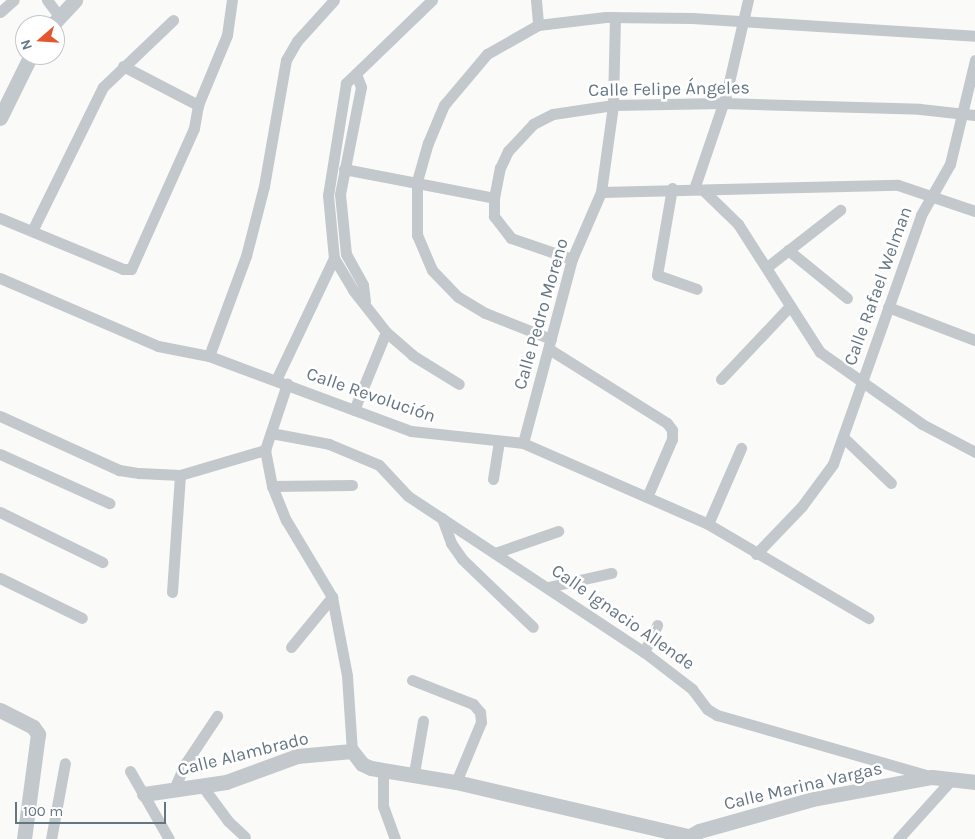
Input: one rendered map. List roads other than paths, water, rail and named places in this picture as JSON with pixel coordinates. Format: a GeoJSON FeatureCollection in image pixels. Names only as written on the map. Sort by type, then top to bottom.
{"type":"FeatureCollection","features":[{"type":"Feature","properties":{"kind":"street"},"geometry":{"type":"LineString","coordinates":[[0,12],[14,0]]}},
{"type":"Feature","properties":{"kind":"street"},"geometry":{"type":"LineString","coordinates":[[47,0],[53,15]]}},
{"type":"Feature","properties":{"kind":"street"},"geometry":{"type":"LineString","coordinates":[[61,15],[75,0]]}},
{"type":"Feature","properties":{"kind":"street"},"geometry":{"type":"LineString","coordinates":[[0,218],[32,229],[123,269],[131,269],[194,128],[198,105],[227,35],[232,0]]}},
{"type":"Feature","properties":{"kind":"street"},"geometry":{"type":"LineString","coordinates":[[209,356],[246,256],[264,186],[286,60],[297,41],[334,0]]}},
{"type":"Feature","properties":{"kind":"street"},"geometry":{"type":"LineString","coordinates":[[432,0],[346,83],[328,195],[334,258],[353,290],[365,302],[386,332],[437,374],[459,384]]}},
{"type":"Feature","properties":{"kind":"street"},"geometry":{"type":"LineString","coordinates":[[536,0],[538,24]]}},
{"type":"Feature","properties":{"kind":"street"},"geometry":{"type":"LineString","coordinates":[[699,190],[723,103],[748,0]]}},
{"type":"Feature","properties":{"kind":"street"},"geometry":{"type":"LineString","coordinates":[[647,497],[672,439],[672,430],[667,423],[550,344],[458,297],[432,270],[417,235],[417,181],[444,105],[462,81],[487,54],[538,24],[615,17],[692,18],[743,23],[975,36]]}},
{"type":"Feature","properties":{"kind":"street","name":"Calle Pedro Moreno"},"geometry":{"type":"LineString","coordinates":[[523,444],[572,259],[601,192],[613,105],[615,17]]}},
{"type":"Feature","properties":{"kind":"street"},"geometry":{"type":"LineString","coordinates":[[32,229],[103,87],[122,66],[173,20]]}},
{"type":"Feature","properties":{"kind":"street","name":"Calle Rafael Welman"},"geometry":{"type":"LineString","coordinates":[[756,554],[802,506],[833,464],[844,438],[861,383],[921,215],[950,164],[975,60]]}},
{"type":"Feature","properties":{"kind":"street"},"geometry":{"type":"LineString","coordinates":[[0,118],[26,65]]}},
{"type":"Feature","properties":{"kind":"street"},"geometry":{"type":"LineString","coordinates":[[122,66],[198,105]]}},
{"type":"Feature","properties":{"kind":"street"},"geometry":{"type":"LineString","coordinates":[[356,74],[361,87],[340,194],[344,245],[363,285],[365,302]]}},
{"type":"Feature","properties":{"kind":"street","name":"Calle Felipe Ángeles"},"geometry":{"type":"LineString","coordinates":[[572,259],[511,238],[494,216],[494,198],[500,168],[508,151],[532,124],[561,113],[613,105],[723,103],[975,115]]}},
{"type":"Feature","properties":{"kind":"street"},"geometry":{"type":"LineString","coordinates":[[344,168],[417,181],[494,198]]}},
{"type":"Feature","properties":{"kind":"street"},"geometry":{"type":"LineString","coordinates":[[601,192],[672,188],[699,190],[898,185],[975,211]]}},
{"type":"Feature","properties":{"kind":"street"},"geometry":{"type":"LineString","coordinates":[[672,188],[657,275],[698,289]]}},
{"type":"Feature","properties":{"kind":"street"},"geometry":{"type":"LineString","coordinates":[[699,190],[738,224],[820,352],[861,383],[922,424],[975,452]]}},
{"type":"Feature","properties":{"kind":"street"},"geometry":{"type":"LineString","coordinates":[[767,267],[840,210]]}},
{"type":"Feature","properties":{"kind":"street"},"geometry":{"type":"LineString","coordinates":[[788,250],[847,298]]}},
{"type":"Feature","properties":{"kind":"street"},"geometry":{"type":"LineString","coordinates":[[334,258],[282,382],[271,433],[265,450],[272,486],[286,520],[332,597],[347,676],[352,751],[362,764],[456,782],[686,837]]}},
{"type":"Feature","properties":{"kind":"street","name":"Calle Revolución"},"geometry":{"type":"LineString","coordinates":[[0,278],[158,346],[209,356],[411,431],[523,444],[708,524],[756,554],[868,618]]}},
{"type":"Feature","properties":{"kind":"street"},"geometry":{"type":"LineString","coordinates":[[721,379],[790,306]]}},
{"type":"Feature","properties":{"kind":"street"},"geometry":{"type":"LineString","coordinates":[[888,307],[975,340]]}},
{"type":"Feature","properties":{"kind":"street"},"geometry":{"type":"LineString","coordinates":[[354,410],[386,332]]}},
{"type":"Feature","properties":{"kind":"street"},"geometry":{"type":"LineString","coordinates":[[0,416],[119,470],[180,475],[265,450]]}},
{"type":"Feature","properties":{"kind":"street","name":"Calle Ignacio Allende"},"geometry":{"type":"LineString","coordinates":[[271,433],[329,444],[379,465],[408,496],[644,652],[692,689],[707,709],[717,715],[932,777],[968,779]]}},
{"type":"Feature","properties":{"kind":"street"},"geometry":{"type":"LineString","coordinates":[[844,438],[891,484]]}},
{"type":"Feature","properties":{"kind":"street"},"geometry":{"type":"LineString","coordinates":[[494,479],[499,442]]}},
{"type":"Feature","properties":{"kind":"street"},"geometry":{"type":"LineString","coordinates":[[708,524],[741,448]]}},
{"type":"Feature","properties":{"kind":"street"},"geometry":{"type":"LineString","coordinates":[[0,454],[109,503]]}},
{"type":"Feature","properties":{"kind":"street"},"geometry":{"type":"LineString","coordinates":[[172,592],[180,475]]}},
{"type":"Feature","properties":{"kind":"street"},"geometry":{"type":"LineString","coordinates":[[272,486],[352,485]]}},
{"type":"Feature","properties":{"kind":"street"},"geometry":{"type":"LineString","coordinates":[[0,512],[102,562]]}},
{"type":"Feature","properties":{"kind":"street"},"geometry":{"type":"LineString","coordinates":[[442,518],[451,543],[462,559],[533,628]]}},
{"type":"Feature","properties":{"kind":"street"},"geometry":{"type":"LineString","coordinates":[[495,553],[558,531]]}},
{"type":"Feature","properties":{"kind":"street"},"geometry":{"type":"LineString","coordinates":[[548,587],[610,573]]}},
{"type":"Feature","properties":{"kind":"street"},"geometry":{"type":"LineString","coordinates":[[0,578],[82,618]]}},
{"type":"Feature","properties":{"kind":"street"},"geometry":{"type":"LineString","coordinates":[[292,647],[332,597]]}},
{"type":"Feature","properties":{"kind":"street"},"geometry":{"type":"LineString","coordinates":[[644,652],[657,625]]}},
{"type":"Feature","properties":{"kind":"street"},"geometry":{"type":"LineString","coordinates":[[412,680],[473,704],[480,712],[481,722],[456,782]]}},
{"type":"Feature","properties":{"kind":"street"},"geometry":{"type":"LineString","coordinates":[[0,710],[33,727],[38,734],[24,839]]}},
{"type":"Feature","properties":{"kind":"street"},"geometry":{"type":"LineString","coordinates":[[173,791],[185,764],[217,716]]}},
{"type":"Feature","properties":{"kind":"street"},"geometry":{"type":"LineString","coordinates":[[414,774],[423,721]]}},
{"type":"Feature","properties":{"kind":"street","name":"Calle Alambrado"},"geometry":{"type":"LineString","coordinates":[[144,794],[202,787],[297,756],[352,751]]}},
{"type":"Feature","properties":{"kind":"street"},"geometry":{"type":"LineString","coordinates":[[51,839],[65,763]]}},
{"type":"Feature","properties":{"kind":"street"},"geometry":{"type":"LineString","coordinates":[[383,769],[383,806],[396,839]]}},
{"type":"Feature","properties":{"kind":"street"},"geometry":{"type":"LineString","coordinates":[[130,771],[169,839]]}},
{"type":"Feature","properties":{"kind":"street","name":"Calle Marina Vargas"},"geometry":{"type":"LineString","coordinates":[[686,837],[814,799],[932,777]]}},
{"type":"Feature","properties":{"kind":"street"},"geometry":{"type":"LineString","coordinates":[[898,839],[968,779]]}},
{"type":"Feature","properties":{"kind":"street"},"geometry":{"type":"LineString","coordinates":[[202,787],[228,821],[245,837]]}}]}
